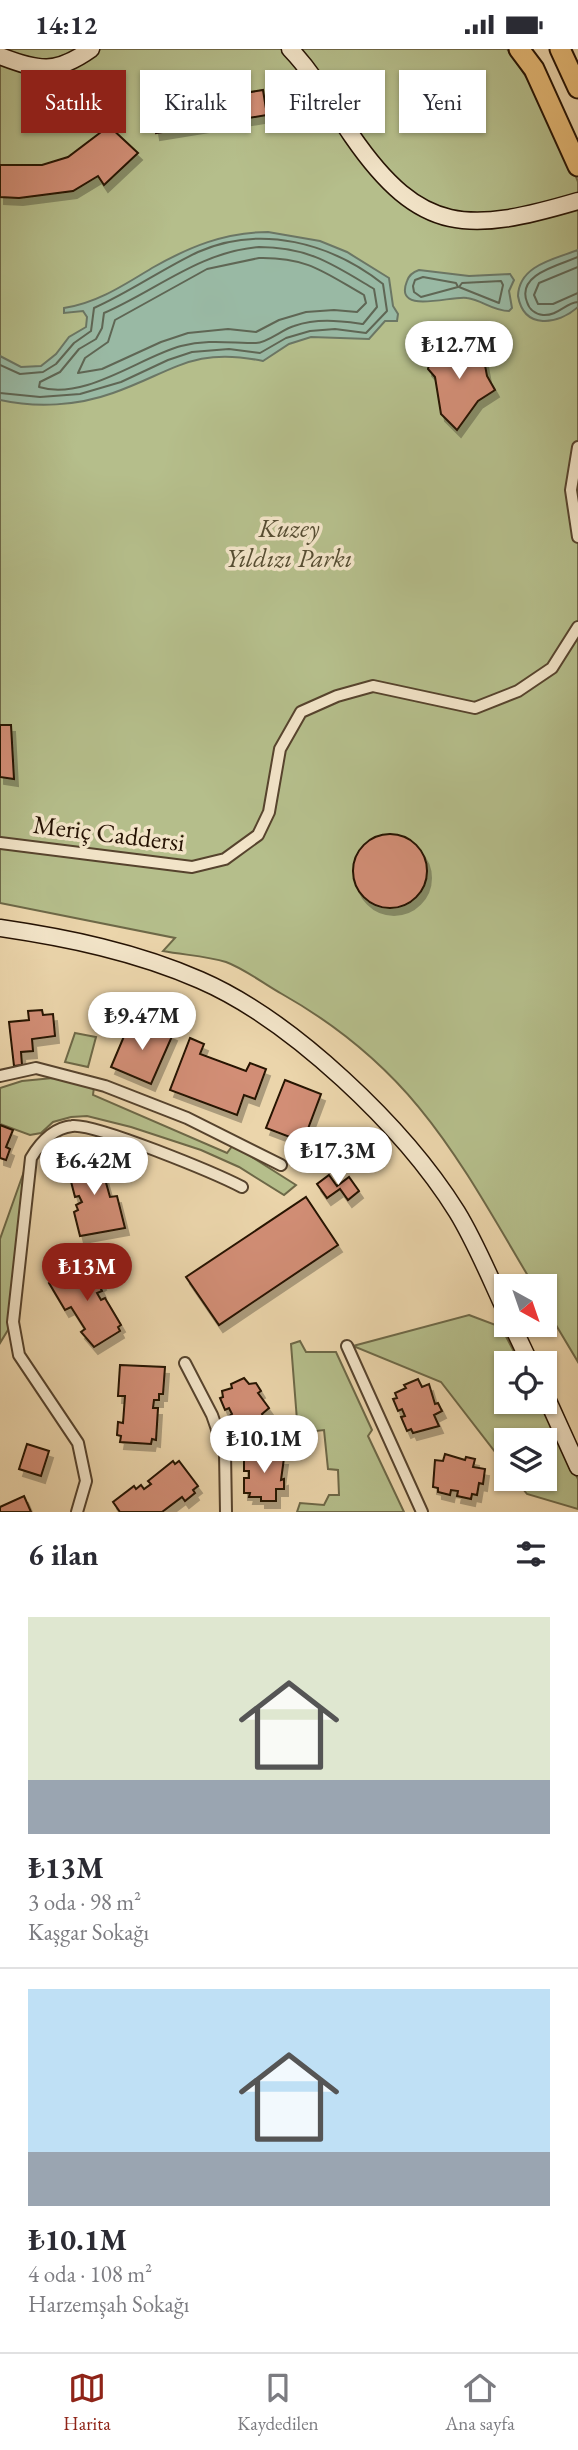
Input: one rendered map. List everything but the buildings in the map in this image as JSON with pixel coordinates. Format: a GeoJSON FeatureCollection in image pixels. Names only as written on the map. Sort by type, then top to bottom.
{"type":"FeatureCollection","features":[{"type":"Feature","properties":{"kind":"highway"},"geometry":{"type":"LineString","coordinates":[[519,49],[534,69],[578,166]]}},
{"type":"Feature","properties":{"kind":"highway"},"geometry":{"type":"LineString","coordinates":[[563,53],[578,88]]}},
{"type":"Feature","properties":{"kind":"street"},"geometry":{"type":"LineString","coordinates":[[0,56],[47,69],[69,65],[91,49]]}},
{"type":"Feature","properties":{"kind":"street"},"geometry":{"type":"LineString","coordinates":[[290,49],[320,85],[352,136],[388,184],[429,212],[471,223],[530,215],[578,201]]}},
{"type":"Feature","properties":{"kind":"street"},"geometry":{"type":"LineString","coordinates":[[578,447],[571,490],[578,537]]}},
{"type":"Feature","properties":{"kind":"street","name":"Meriç Caddersi"},"geometry":{"type":"LineString","coordinates":[[0,843],[192,867],[225,859],[258,835],[269,812],[280,749],[301,712],[337,696],[373,685],[475,708],[518,691],[552,668],[578,628]]}},
{"type":"Feature","properties":{"kind":"street"},"geometry":{"type":"LineString","coordinates":[[0,928],[93,944],[201,980],[294,1039],[366,1101],[435,1179],[464,1224],[494,1287]]}},
{"type":"Feature","properties":{"kind":"street"},"geometry":{"type":"LineString","coordinates":[[0,1076],[36,1068],[104,1086],[187,1118],[281,1165]]}},
{"type":"Feature","properties":{"kind":"street"},"geometry":{"type":"LineString","coordinates":[[77,1512],[86,1481],[78,1443],[19,1355],[13,1322],[31,1158],[43,1139],[73,1126],[128,1141],[242,1187]]}},
{"type":"Feature","properties":{"kind":"street"},"geometry":{"type":"LineString","coordinates":[[347,1346],[422,1512]]}},
{"type":"Feature","properties":{"kind":"street"},"geometry":{"type":"LineString","coordinates":[[185,1363],[212,1415],[225,1452],[226,1512]]}},
{"type":"Feature","properties":{"kind":"street"},"geometry":{"type":"LineString","coordinates":[[554,1414],[578,1467]]}},
{"type":"Feature","properties":{"kind":"green space","name":"Kuzey Yıldızı Parkı"},"geometry":{"type":"Polygon","coordinates":[[[0,49],[507,49],[538,96],[578,182],[578,1362],[557,1327],[557,1274],[527,1274],[482,1198],[430,1121],[400,1086],[367,1054],[328,1023],[226,962],[163,951],[175,938],[0,903],[0,49]]]}},
{"type":"Feature","properties":{"kind":"green space"},"geometry":{"type":"Polygon","coordinates":[[[75,1033],[96,1037],[88,1067],[65,1062],[75,1033]]]}},
{"type":"Feature","properties":{"kind":"green space"},"geometry":{"type":"Polygon","coordinates":[[[53,1078],[94,1087],[93,1095],[227,1153],[233,1145],[296,1185],[284,1195],[239,1167],[201,1150],[87,1116],[53,1122],[41,1133],[30,1135],[0,1124],[0,1088],[22,1081],[53,1078]]]}},
{"type":"Feature","properties":{"kind":"green space"},"geometry":{"type":"Polygon","coordinates":[[[27,1163],[8,1330],[0,1343],[0,1239],[27,1163]]]}},
{"type":"Feature","properties":{"kind":"green space"},"geometry":{"type":"Polygon","coordinates":[[[469,1315],[494,1324],[494,1337],[506,1337],[514,1351],[494,1351],[494,1414],[546,1414],[553,1428],[494,1428],[494,1450],[441,1382],[353,1346],[469,1315]]]}},
{"type":"Feature","properties":{"kind":"green space"},"geometry":{"type":"Polygon","coordinates":[[[300,1341],[306,1352],[336,1352],[372,1430],[368,1436],[404,1512],[297,1512],[300,1503],[324,1505],[329,1495],[339,1495],[338,1470],[328,1469],[324,1430],[298,1433],[291,1344],[300,1341]]]}},
{"type":"Feature","properties":{"kind":"green space"},"geometry":{"type":"Polygon","coordinates":[[[557,1436],[578,1479],[578,1509],[525,1491],[557,1491],[557,1436]]]}},
{"type":"Feature","properties":{"kind":"water"},"geometry":{"type":"Polygon","coordinates":[[[268,232],[320,241],[347,252],[389,278],[393,306],[398,314],[397,321],[385,321],[369,339],[311,337],[289,344],[263,361],[239,357],[201,359],[85,401],[42,405],[0,400],[0,356],[21,367],[41,366],[56,354],[69,337],[86,327],[87,317],[83,311],[64,313],[64,308],[99,298],[194,247],[222,238],[268,232]]]}},
{"type":"Feature","properties":{"kind":"water"},"geometry":{"type":"Polygon","coordinates":[[[578,250],[578,307],[561,318],[552,320],[543,321],[527,315],[518,296],[525,277],[531,270],[549,260],[578,250]]]}},
{"type":"Feature","properties":{"kind":"water"},"geometry":{"type":"Polygon","coordinates":[[[419,270],[469,276],[510,274],[514,280],[509,291],[512,308],[503,311],[467,298],[426,302],[408,298],[405,292],[407,281],[419,270]]]}}]}
